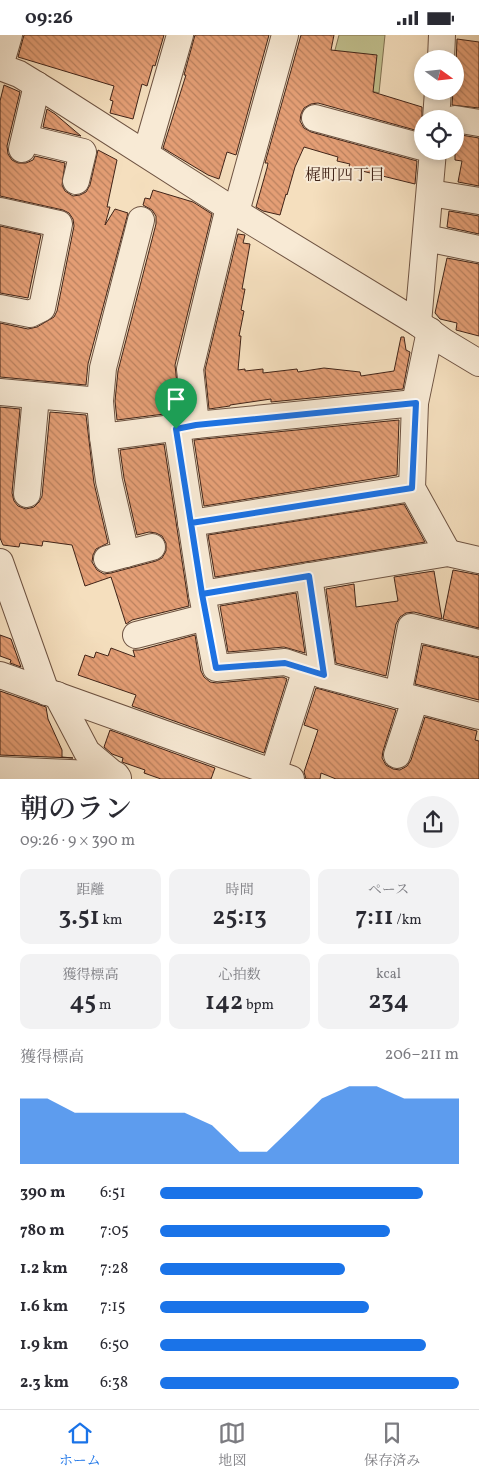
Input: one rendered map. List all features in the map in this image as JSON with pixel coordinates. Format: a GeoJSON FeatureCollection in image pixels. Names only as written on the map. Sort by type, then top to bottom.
{"type":"FeatureCollection","features":[{"type":"Feature","properties":{"kind":"street"},"geometry":{"type":"LineString","coordinates":[[9,35],[0,67],[19,74],[37,85],[479,363]]}},
{"type":"Feature","properties":{"kind":"street"},"geometry":{"type":"LineString","coordinates":[[146,153],[180,35]]}},
{"type":"Feature","properties":{"kind":"street"},"geometry":{"type":"LineString","coordinates":[[285,35],[233,209],[190,369],[186,427],[191,523],[216,668],[285,663],[479,716]]}},
{"type":"Feature","properties":{"kind":"street"},"geometry":{"type":"LineString","coordinates":[[441,50],[442,35]]}},
{"type":"Feature","properties":{"kind":"street"},"geometry":{"type":"LineString","coordinates":[[37,85],[24,143],[83,152],[76,181]]}},
{"type":"Feature","properties":{"kind":"street"},"geometry":{"type":"LineString","coordinates":[[315,118],[414,145]]}},
{"type":"Feature","properties":{"kind":"street"},"geometry":{"type":"LineString","coordinates":[[464,119],[479,123]]}},
{"type":"Feature","properties":{"kind":"street"},"geometry":{"type":"LineString","coordinates":[[432,160],[426,237],[424,327],[416,403],[412,488],[448,553]]}},
{"type":"Feature","properties":{"kind":"street"},"geometry":{"type":"LineString","coordinates":[[430,193],[479,201]]}},
{"type":"Feature","properties":{"kind":"street"},"geometry":{"type":"LineString","coordinates":[[0,211],[59,224],[42,308],[30,314],[0,308]]}},
{"type":"Feature","properties":{"kind":"street"},"geometry":{"type":"LineString","coordinates":[[141,220],[103,368],[100,401],[117,556],[152,547]]}},
{"type":"Feature","properties":{"kind":"street"},"geometry":{"type":"LineString","coordinates":[[426,237],[479,249]]}},
{"type":"Feature","properties":{"kind":"street"},"geometry":{"type":"LineString","coordinates":[[0,392],[100,401]]}},
{"type":"Feature","properties":{"kind":"street"},"geometry":{"type":"LineString","coordinates":[[27,494],[36,396]]}},
{"type":"Feature","properties":{"kind":"street"},"geometry":{"type":"LineString","coordinates":[[103,437],[416,403]]}},
{"type":"Feature","properties":{"kind":"street"},"geometry":{"type":"LineString","coordinates":[[191,523],[412,488]]}},
{"type":"Feature","properties":{"kind":"street"},"geometry":{"type":"LineString","coordinates":[[136,635],[204,605],[309,576],[448,553],[479,560]]}},
{"type":"Feature","properties":{"kind":"street"},"geometry":{"type":"LineString","coordinates":[[0,562],[52,694],[87,752],[117,777]]}},
{"type":"Feature","properties":{"kind":"street"},"geometry":{"type":"LineString","coordinates":[[0,675],[282,776],[315,672],[309,576]]}},
{"type":"Feature","properties":{"kind":"street"},"geometry":{"type":"LineString","coordinates":[[397,755],[407,697],[411,627],[479,643]]}},
{"type":"Feature","properties":{"kind":"street"},"geometry":{"type":"LineString","coordinates":[[0,769],[117,777]]}},
{"type":"Feature","properties":{"kind":"shaded area"},"geometry":{"type":"Polygon","coordinates":[[[339,35],[385,35],[379,93],[327,80],[339,35]]]}},
{"type":"Feature","properties":{"kind":"building"},"geometry":{"type":"Polygon","coordinates":[[[24,35],[164,35],[147,86],[142,84],[133,119],[110,113],[113,101],[110,100],[114,86],[18,57],[24,35]]]}},
{"type":"Feature","properties":{"kind":"building"},"geometry":{"type":"Polygon","coordinates":[[[195,35],[269,35],[236,155],[227,152],[219,179],[208,175],[163,148],[186,75],[184,75],[195,35]]]}},
{"type":"Feature","properties":{"kind":"building"},"geometry":{"type":"Polygon","coordinates":[[[301,35],[334,35],[331,50],[377,55],[373,92],[422,107],[422,110],[414,110],[414,130],[318,103],[304,108],[300,121],[304,128],[311,132],[417,161],[415,184],[358,170],[349,166],[350,164],[337,161],[338,157],[304,147],[295,167],[280,215],[263,211],[256,207],[268,163],[265,163],[301,35]]]}},
{"type":"Feature","properties":{"kind":"building"},"geometry":{"type":"Polygon","coordinates":[[[457,39],[479,42],[479,108],[452,105],[452,100],[464,100],[464,50],[457,50],[457,39]]]}},
{"type":"Feature","properties":{"kind":"building"},"geometry":{"type":"Polygon","coordinates":[[[4,85],[20,92],[7,146],[8,154],[12,160],[18,163],[26,163],[33,160],[35,156],[65,163],[62,185],[65,191],[73,196],[86,192],[90,185],[98,150],[117,160],[107,207],[110,207],[105,225],[115,209],[128,213],[88,364],[86,385],[0,377],[0,323],[28,329],[37,327],[54,317],[57,311],[74,226],[73,219],[69,213],[63,210],[0,196],[0,101],[4,85]]]}},
{"type":"Feature","properties":{"kind":"building"},"geometry":{"type":"Polygon","coordinates":[[[47,109],[55,114],[81,136],[43,127],[47,109]]]}},
{"type":"Feature","properties":{"kind":"building"},"geometry":{"type":"Polygon","coordinates":[[[464,136],[479,138],[479,186],[458,182],[462,161],[455,160],[464,160],[464,136]]]}},
{"type":"Feature","properties":{"kind":"building"},"geometry":{"type":"Polygon","coordinates":[[[153,190],[193,202],[212,214],[175,365],[180,412],[117,420],[115,401],[118,371],[156,224],[156,216],[152,210],[143,205],[145,198],[150,199],[153,190]]]}},
{"type":"Feature","properties":{"kind":"building"},"geometry":{"type":"Polygon","coordinates":[[[449,211],[479,216],[479,234],[447,227],[449,211]]]}},
{"type":"Feature","properties":{"kind":"building"},"geometry":{"type":"Polygon","coordinates":[[[0,226],[41,235],[28,298],[0,293],[0,226]]]}},
{"type":"Feature","properties":{"kind":"building"},"geometry":{"type":"Polygon","coordinates":[[[238,234],[245,235],[243,243],[250,244],[242,289],[245,289],[241,310],[244,311],[239,336],[241,336],[238,370],[263,369],[263,373],[297,369],[298,372],[324,368],[360,372],[361,376],[394,371],[401,337],[404,337],[406,350],[410,352],[403,389],[271,402],[271,399],[209,409],[205,370],[238,234]]]}},
{"type":"Feature","properties":{"kind":"building"},"geometry":{"type":"Polygon","coordinates":[[[447,258],[479,264],[479,336],[456,330],[457,323],[440,319],[435,313],[447,258]]]}},
{"type":"Feature","properties":{"kind":"building"},"geometry":{"type":"Polygon","coordinates":[[[0,407],[20,409],[12,493],[14,501],[18,506],[26,509],[34,507],[42,496],[50,412],[86,415],[94,483],[108,543],[96,549],[92,562],[97,570],[104,574],[156,561],[162,558],[166,551],[166,543],[162,536],[149,532],[137,535],[124,478],[120,450],[164,444],[189,606],[132,620],[126,624],[111,577],[85,586],[72,545],[43,541],[42,546],[20,543],[19,547],[3,545],[0,538],[0,407]]]}},
{"type":"Feature","properties":{"kind":"building"},"geometry":{"type":"Polygon","coordinates":[[[399,420],[397,475],[204,506],[194,440],[399,420]]]}},
{"type":"Feature","properties":{"kind":"building"},"geometry":{"type":"Polygon","coordinates":[[[404,504],[425,542],[215,577],[208,535],[404,504]]]}},
{"type":"Feature","properties":{"kind":"building"},"geometry":{"type":"Polygon","coordinates":[[[453,570],[479,575],[479,628],[443,619],[453,570]]]}},
{"type":"Feature","properties":{"kind":"building"},"geometry":{"type":"Polygon","coordinates":[[[434,571],[442,619],[414,612],[406,613],[400,617],[396,624],[386,676],[336,663],[326,589],[354,584],[356,607],[398,601],[394,577],[434,571]]]}},
{"type":"Feature","properties":{"kind":"building"},"geometry":{"type":"Polygon","coordinates":[[[296,593],[305,653],[284,647],[228,652],[220,606],[296,593]]]}},
{"type":"Feature","properties":{"kind":"building"},"geometry":{"type":"Polygon","coordinates":[[[0,635],[11,639],[21,667],[10,663],[11,660],[0,656],[0,635]]]}},
{"type":"Feature","properties":{"kind":"building"},"geometry":{"type":"Polygon","coordinates":[[[195,635],[201,671],[210,682],[283,677],[287,679],[264,753],[132,706],[136,695],[78,675],[85,655],[94,658],[96,652],[108,656],[111,648],[135,657],[133,650],[140,650],[195,635]]]}},
{"type":"Feature","properties":{"kind":"building"},"geometry":{"type":"Polygon","coordinates":[[[423,645],[479,658],[479,700],[415,684],[423,645]]]}},
{"type":"Feature","properties":{"kind":"building"},"geometry":{"type":"Polygon","coordinates":[[[316,688],[396,710],[382,758],[386,765],[393,769],[400,770],[407,766],[411,760],[425,717],[477,731],[475,740],[479,741],[479,779],[336,779],[321,773],[320,779],[306,779],[304,772],[318,730],[304,725],[316,688]]]}},
{"type":"Feature","properties":{"kind":"building"},"geometry":{"type":"Polygon","coordinates":[[[0,691],[46,707],[48,719],[62,750],[62,757],[73,758],[0,755],[0,691]]]}},
{"type":"Feature","properties":{"kind":"building"},"geometry":{"type":"Polygon","coordinates":[[[110,730],[215,768],[211,779],[161,779],[144,773],[145,770],[122,762],[123,758],[112,754],[104,747],[110,730]]]}},
{"type":"Feature","properties":{"kind":"district","name":"梶町四丁目"},"geometry":{"type":"Point","coordinates":[345,174]}},
{"type":"Feature","properties":{"kind":"route"},"geometry":{"type":"LineString","coordinates":[[176,429],[196,425],[416,403],[412,488],[191,523],[202,594],[216,668],[285,663],[324,675],[309,576],[202,594],[176,429]]}}]}
